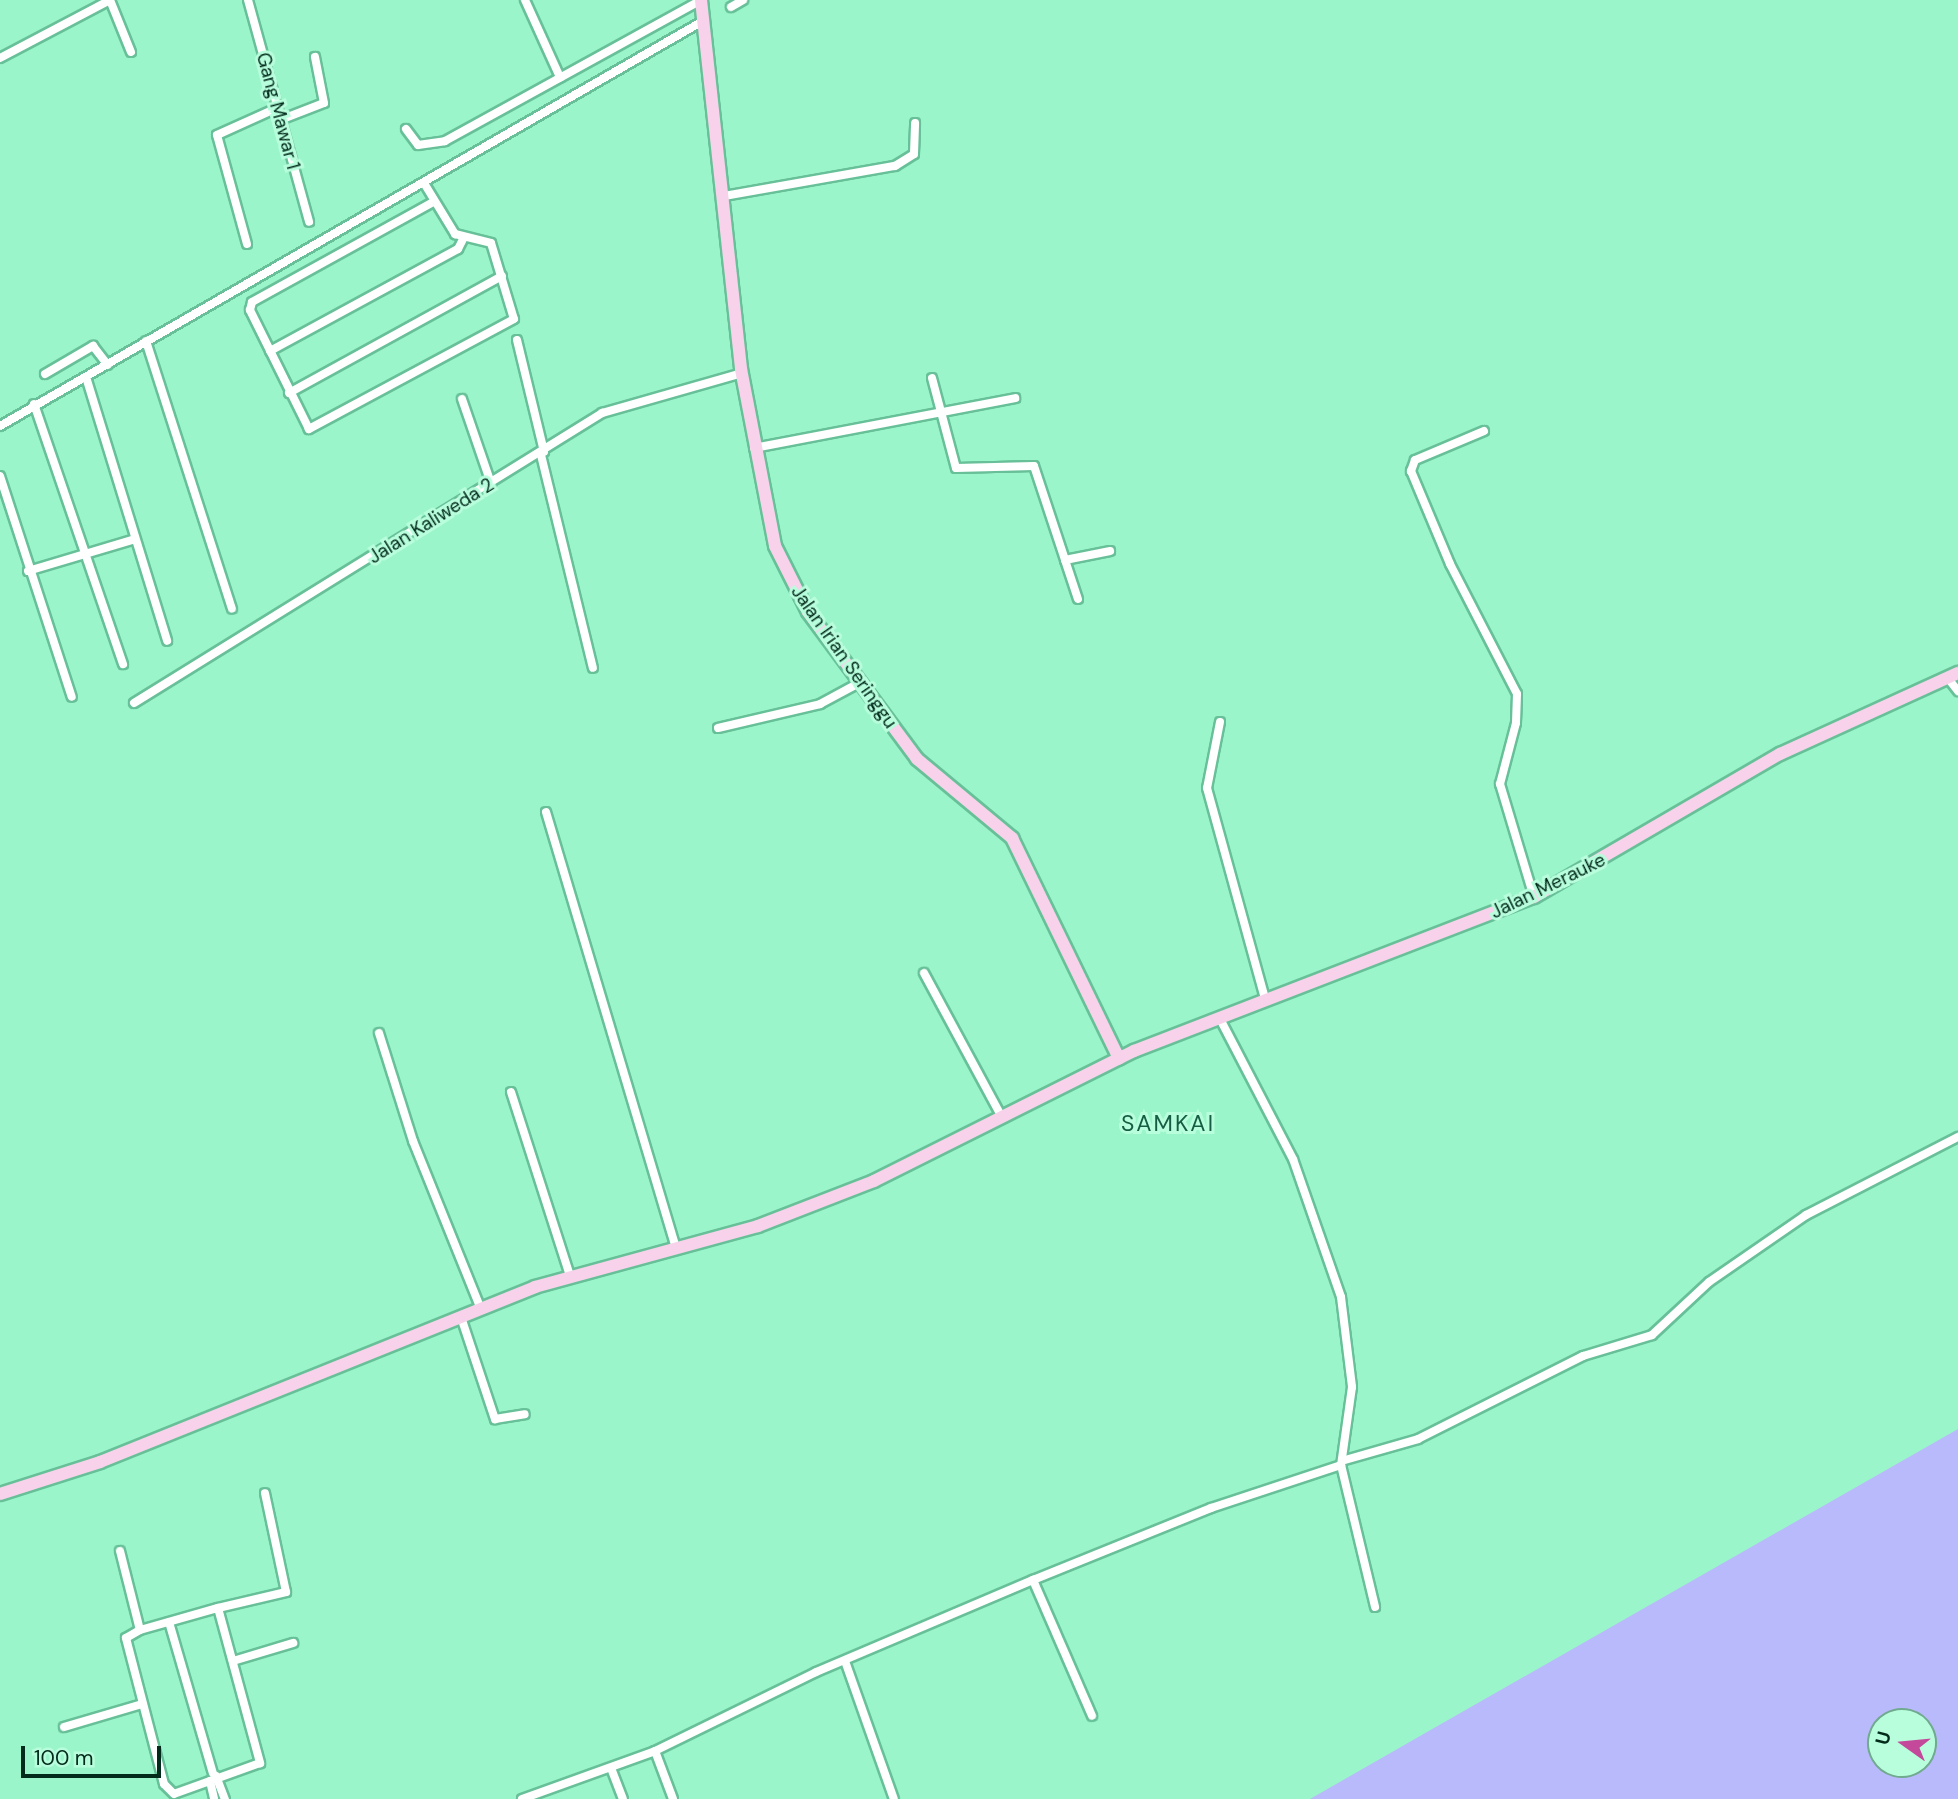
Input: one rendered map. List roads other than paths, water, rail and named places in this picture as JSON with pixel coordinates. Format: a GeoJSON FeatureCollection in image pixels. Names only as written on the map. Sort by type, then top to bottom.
{"type":"FeatureCollection","features":[{"type":"Feature","properties":{"kind":"street"},"geometry":{"type":"LineString","coordinates":[[0,58],[110,0],[131,52]]}},
{"type":"Feature","properties":{"kind":"street","name":"Gang Mawar 1"},"geometry":{"type":"LineString","coordinates":[[248,0],[309,222]]}},
{"type":"Feature","properties":{"kind":"street"},"geometry":{"type":"LineString","coordinates":[[525,0],[559,77]]}},
{"type":"Feature","properties":{"kind":"street"},"geometry":{"type":"LineString","coordinates":[[731,7],[743,0]]}},
{"type":"Feature","properties":{"kind":"street"},"geometry":{"type":"LineString","coordinates":[[406,129],[418,145],[432,146],[559,77],[702,7]]}},
{"type":"Feature","properties":{"kind":"street"},"geometry":{"type":"LineString","coordinates":[[0,426],[34,404],[86,377],[424,183],[702,7]]}},
{"type":"Feature","properties":{"kind":"street","name":"Jalan Irian Seringgu"},"geometry":{"type":"LineString","coordinates":[[702,7],[742,373],[767,517],[786,571],[859,684],[917,759],[1012,838],[1119,1058]]}},
{"type":"Feature","properties":{"kind":"street"},"geometry":{"type":"LineString","coordinates":[[281,120],[324,103],[315,57]]}},
{"type":"Feature","properties":{"kind":"street"},"geometry":{"type":"LineString","coordinates":[[247,244],[216,140],[220,131],[277,107]]}},
{"type":"Feature","properties":{"kind":"street"},"geometry":{"type":"LineString","coordinates":[[724,196],[895,166],[914,154],[915,123]]}},
{"type":"Feature","properties":{"kind":"street"},"geometry":{"type":"LineString","coordinates":[[424,183],[433,202],[464,237],[491,243],[514,319],[496,332],[313,430],[289,393],[252,302],[433,202]]}},
{"type":"Feature","properties":{"kind":"street"},"geometry":{"type":"LineString","coordinates":[[343,229],[353,246]]}},
{"type":"Feature","properties":{"kind":"street"},"geometry":{"type":"LineString","coordinates":[[270,351],[458,248],[464,237]]}},
{"type":"Feature","properties":{"kind":"street"},"geometry":{"type":"LineString","coordinates":[[289,393],[502,276]]}},
{"type":"Feature","properties":{"kind":"street"},"geometry":{"type":"LineString","coordinates":[[517,340],[593,668]]}},
{"type":"Feature","properties":{"kind":"street"},"geometry":{"type":"LineString","coordinates":[[146,341],[232,609]]}},
{"type":"Feature","properties":{"kind":"street"},"geometry":{"type":"LineString","coordinates":[[45,374],[100,348],[107,363]]}},
{"type":"Feature","properties":{"kind":"street","name":"Jalan Kaliweda 2"},"geometry":{"type":"LineString","coordinates":[[134,703],[542,454],[602,413],[742,373]]}},
{"type":"Feature","properties":{"kind":"street"},"geometry":{"type":"LineString","coordinates":[[86,377],[132,540],[167,641]]}},
{"type":"Feature","properties":{"kind":"street"},"geometry":{"type":"LineString","coordinates":[[932,378],[956,468],[1028,464],[1037,469],[1078,599]]}},
{"type":"Feature","properties":{"kind":"street"},"geometry":{"type":"LineString","coordinates":[[754,448],[1014,398]]}},
{"type":"Feature","properties":{"kind":"street"},"geometry":{"type":"LineString","coordinates":[[462,399],[491,483]]}},
{"type":"Feature","properties":{"kind":"street"},"geometry":{"type":"LineString","coordinates":[[34,404],[123,664]]}},
{"type":"Feature","properties":{"kind":"street"},"geometry":{"type":"LineString","coordinates":[[1484,431],[1415,460],[1411,471],[1450,564],[1517,694],[1516,723],[1500,783],[1534,897]]}},
{"type":"Feature","properties":{"kind":"street"},"geometry":{"type":"LineString","coordinates":[[0,476],[72,697]]}},
{"type":"Feature","properties":{"kind":"street"},"geometry":{"type":"LineString","coordinates":[[29,571],[86,557],[132,540]]}},
{"type":"Feature","properties":{"kind":"street"},"geometry":{"type":"LineString","coordinates":[[1065,560],[1110,551]]}},
{"type":"Feature","properties":{"kind":"street"},"geometry":{"type":"LineString","coordinates":[[1953,675],[1958,691]]}},
{"type":"Feature","properties":{"kind":"street","name":"Jalan Merauke"},"geometry":{"type":"LineString","coordinates":[[0,1494],[100,1462],[570,1276],[758,1226],[862,1186],[1119,1058],[1265,999],[1534,897],[1780,754],[1953,675]]}},
{"type":"Feature","properties":{"kind":"street"},"geometry":{"type":"LineString","coordinates":[[718,728],[820,704],[859,684]]}},
{"type":"Feature","properties":{"kind":"street"},"geometry":{"type":"LineString","coordinates":[[1220,722],[1207,788],[1265,999]]}},
{"type":"Feature","properties":{"kind":"street"},"geometry":{"type":"LineString","coordinates":[[546,812],[676,1247]]}},
{"type":"Feature","properties":{"kind":"street"},"geometry":{"type":"LineString","coordinates":[[923,974],[1002,1117]]}},
{"type":"Feature","properties":{"kind":"street"},"geometry":{"type":"LineString","coordinates":[[1219,1017],[1293,1159],[1341,1297],[1352,1387],[1343,1463],[1375,1607]]}},
{"type":"Feature","properties":{"kind":"street"},"geometry":{"type":"LineString","coordinates":[[379,1033],[413,1141],[481,1309]]}},
{"type":"Feature","properties":{"kind":"street"},"geometry":{"type":"LineString","coordinates":[[511,1091],[570,1276]]}},
{"type":"Feature","properties":{"kind":"street"},"geometry":{"type":"LineString","coordinates":[[522,1799],[655,1751],[845,1661],[1033,1580],[1211,1508],[1418,1439],[1583,1356],[1652,1335],[1709,1282],[1806,1215],[1958,1137]]}},
{"type":"Feature","properties":{"kind":"street"},"geometry":{"type":"LineString","coordinates":[[461,1317],[495,1419],[526,1414]]}},
{"type":"Feature","properties":{"kind":"street"},"geometry":{"type":"LineString","coordinates":[[218,1608],[261,1758],[258,1767],[216,1777],[210,1783],[169,1792],[125,1642],[140,1630],[288,1588],[265,1493]]}},
{"type":"Feature","properties":{"kind":"street"},"geometry":{"type":"LineString","coordinates":[[120,1551],[140,1630]]}},
{"type":"Feature","properties":{"kind":"street"},"geometry":{"type":"LineString","coordinates":[[1033,1580],[1092,1716]]}},
{"type":"Feature","properties":{"kind":"street"},"geometry":{"type":"LineString","coordinates":[[169,1622],[225,1799]]}},
{"type":"Feature","properties":{"kind":"street"},"geometry":{"type":"LineString","coordinates":[[233,1661],[293,1643]]}},
{"type":"Feature","properties":{"kind":"street"},"geometry":{"type":"LineString","coordinates":[[845,1661],[894,1799]]}},
{"type":"Feature","properties":{"kind":"street"},"geometry":{"type":"LineString","coordinates":[[64,1727],[142,1704]]}},
{"type":"Feature","properties":{"kind":"street"},"geometry":{"type":"LineString","coordinates":[[655,1751],[673,1799]]}},
{"type":"Feature","properties":{"kind":"street"},"geometry":{"type":"LineString","coordinates":[[611,1769],[624,1799]]}},
{"type":"Feature","properties":{"kind":"street"},"geometry":{"type":"LineString","coordinates":[[210,1783],[214,1799]]}},
{"type":"Feature","properties":{"kind":"water"},"geometry":{"type":"Polygon","coordinates":[[[1958,1429],[1958,1799],[1310,1799],[1958,1429]]]}},
{"type":"Feature","properties":{"kind":"district","name":"SAMKAI"},"geometry":{"type":"Point","coordinates":[1168,1123]}}]}
